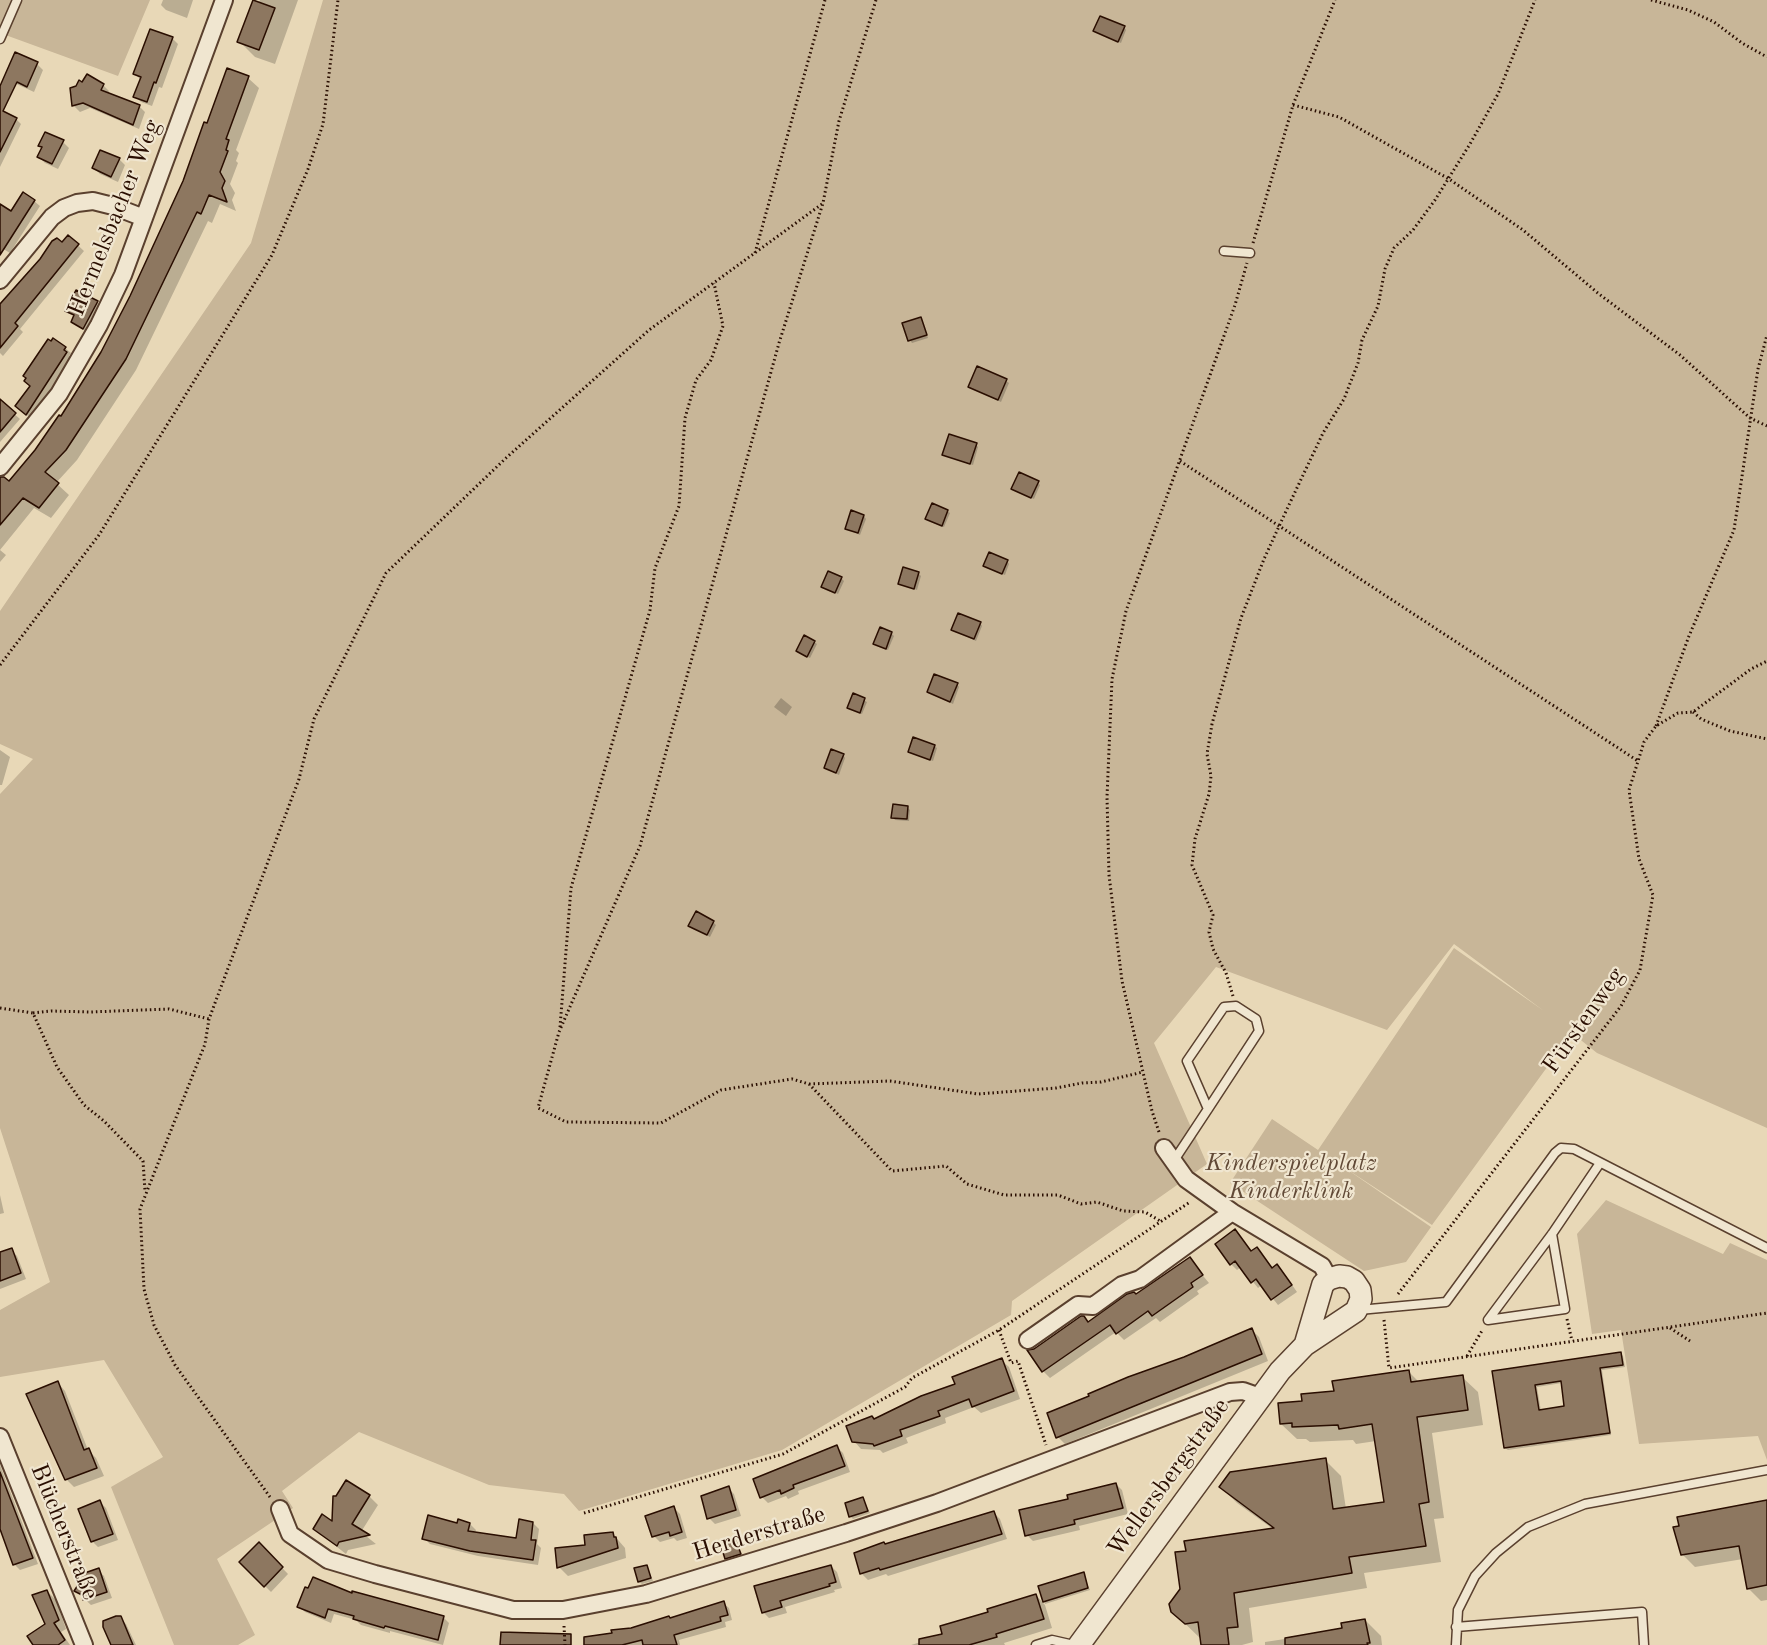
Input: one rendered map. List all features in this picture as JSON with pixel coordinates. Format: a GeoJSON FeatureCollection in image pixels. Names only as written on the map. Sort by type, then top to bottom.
{"type":"FeatureCollection","features":[{"type":"Feature","properties":{"kind":"street","name":"Hermelsbacher Weg"},"geometry":{"type":"LineString","coordinates":[[0,467],[58,394],[99,325],[123,275],[224,0]]}},
{"type":"Feature","properties":{"kind":"street"},"geometry":{"type":"LineString","coordinates":[[0,280],[52,217],[64,208],[77,203],[93,201],[144,218]]}},
{"type":"Feature","properties":{"kind":"street"},"geometry":{"type":"LineString","coordinates":[[1168,1155],[1186,1179],[1232,1212],[1322,1266],[1329,1279],[1339,1276],[1354,1281],[1360,1290],[1361,1299],[1356,1311]]}},
{"type":"Feature","properties":{"kind":"street"},"geometry":{"type":"LineString","coordinates":[[1028,1340],[1078,1305],[1093,1306],[1122,1285],[1140,1279],[1232,1212]]}},
{"type":"Feature","properties":{"kind":"street","name":"Wellersbergstraße"},"geometry":{"type":"LineString","coordinates":[[1305,1345],[1320,1291],[1329,1279]]}},
{"type":"Feature","properties":{"kind":"street","name":"Wellersbergstraße"},"geometry":{"type":"LineString","coordinates":[[1076,1645],[1280,1371],[1305,1345],[1356,1311]]}},
{"type":"Feature","properties":{"kind":"street","name":"Herderstraße"},"geometry":{"type":"LineString","coordinates":[[279,1509],[290,1534],[328,1560],[513,1610],[563,1611],[646,1594],[846,1533],[937,1503],[1230,1392],[1243,1391],[1260,1397]]}},
{"type":"Feature","properties":{"kind":"street","name":"Blücherstraße"},"geometry":{"type":"LineString","coordinates":[[0,1437],[84,1645]]}},
{"type":"Feature","properties":{"kind":"lane"},"geometry":{"type":"LineString","coordinates":[[1,37],[17,0]]}},
{"type":"Feature","properties":{"kind":"lane"},"geometry":{"type":"LineString","coordinates":[[1224,251],[1250,253]]}},
{"type":"Feature","properties":{"kind":"lane"},"geometry":{"type":"LineString","coordinates":[[1168,1155],[1208,1109],[1259,1031],[1256,1019],[1236,1006],[1224,1007],[1187,1061],[1208,1109]]}},
{"type":"Feature","properties":{"kind":"lane"},"geometry":{"type":"LineString","coordinates":[[1356,1311],[1446,1302],[1555,1153],[1561,1148],[1574,1149],[1767,1248]]}},
{"type":"Feature","properties":{"kind":"lane"},"geometry":{"type":"LineString","coordinates":[[1488,1320],[1552,1234],[1600,1163]]}},
{"type":"Feature","properties":{"kind":"lane"},"geometry":{"type":"LineString","coordinates":[[1488,1320],[1565,1309],[1552,1234]]}},
{"type":"Feature","properties":{"kind":"lane"},"geometry":{"type":"LineString","coordinates":[[1456,1645],[1458,1610],[1475,1576],[1496,1553],[1528,1527],[1586,1504],[1767,1470]]}},
{"type":"Feature","properties":{"kind":"lane"},"geometry":{"type":"LineString","coordinates":[[1456,1627],[1642,1612],[1644,1645]]}},
{"type":"Feature","properties":{"kind":"lane"},"geometry":{"type":"LineString","coordinates":[[1036,1645],[1052,1640],[1076,1645]]}},
{"type":"Feature","properties":{"kind":"path"},"geometry":{"type":"LineString","coordinates":[[0,665],[99,535],[272,255],[308,169],[323,124],[338,0]]}},
{"type":"Feature","properties":{"kind":"path"},"geometry":{"type":"LineString","coordinates":[[754,253],[825,0]]}},
{"type":"Feature","properties":{"kind":"path"},"geometry":{"type":"LineString","coordinates":[[876,0],[839,121],[823,203],[779,343],[640,846],[559,1032],[538,1108],[566,1122],[661,1123],[721,1090],[792,1079],[809,1084],[890,1081],[978,1094],[1056,1088],[1101,1082],[1143,1072]]}},
{"type":"Feature","properties":{"kind":"path"},"geometry":{"type":"LineString","coordinates":[[1168,1155],[1152,1111],[1122,981],[1110,875],[1107,797],[1112,679],[1126,611],[1235,305],[1293,105],[1335,0]]}},
{"type":"Feature","properties":{"kind":"path"},"geometry":{"type":"LineString","coordinates":[[1236,1006],[1226,973],[1213,949],[1209,932],[1213,915],[1192,865],[1195,839],[1209,794],[1211,776],[1207,753],[1212,724],[1241,618],[1264,559],[1323,433],[1344,399],[1358,363],[1362,340],[1378,306],[1385,268],[1394,249],[1413,230],[1449,178],[1498,94],[1535,0]]}},
{"type":"Feature","properties":{"kind":"path"},"geometry":{"type":"LineString","coordinates":[[1651,0],[1688,10],[1714,22],[1742,43],[1767,57]]}},
{"type":"Feature","properties":{"kind":"path"},"geometry":{"type":"LineString","coordinates":[[1293,105],[1339,117],[1449,178],[1523,231],[1599,294],[1680,356],[1750,418],[1767,426]]}},
{"type":"Feature","properties":{"kind":"path"},"geometry":{"type":"LineString","coordinates":[[279,1509],[175,1365],[154,1325],[144,1289],[140,1209],[205,1044],[209,1018],[299,779],[314,719],[386,573],[507,458],[649,330],[823,203]]}},
{"type":"Feature","properties":{"kind":"path"},"geometry":{"type":"LineString","coordinates":[[559,1032],[572,888],[650,610],[655,568],[679,506],[685,418],[696,380],[711,360],[723,326],[714,283]]}},
{"type":"Feature","properties":{"kind":"path","name":"Fürstenweg"},"geometry":{"type":"LineString","coordinates":[[1382,1307],[1402,1291],[1621,1006],[1640,970],[1653,895],[1639,859],[1629,790],[1644,742],[1656,726],[1689,636],[1734,530],[1758,369],[1767,335]]}},
{"type":"Feature","properties":{"kind":"path"},"geometry":{"type":"LineString","coordinates":[[1180,461],[1638,761]]}},
{"type":"Feature","properties":{"kind":"path"},"geometry":{"type":"LineString","coordinates":[[1656,726],[1678,713],[1693,712],[1751,669],[1767,660]]}},
{"type":"Feature","properties":{"kind":"path"},"geometry":{"type":"LineString","coordinates":[[1693,712],[1701,719],[1730,731],[1767,739]]}},
{"type":"Feature","properties":{"kind":"path"},"geometry":{"type":"LineString","coordinates":[[0,1008],[33,1013],[169,1009],[209,1018]]}},
{"type":"Feature","properties":{"kind":"path"},"geometry":{"type":"LineString","coordinates":[[33,1013],[57,1067],[84,1105],[104,1121],[143,1161],[146,1193]]}},
{"type":"Feature","properties":{"kind":"path"},"geometry":{"type":"LineString","coordinates":[[809,1084],[892,1171],[946,1166],[967,1184],[1004,1195],[1058,1195],[1081,1204],[1097,1202],[1123,1210],[1145,1212],[1162,1222]]}},
{"type":"Feature","properties":{"kind":"path"},"geometry":{"type":"LineString","coordinates":[[584,1514],[783,1454],[905,1387],[912,1378],[999,1330],[1162,1222],[1203,1192]]}},
{"type":"Feature","properties":{"kind":"path"},"geometry":{"type":"LineString","coordinates":[[1565,1309],[1572,1341]]}},
{"type":"Feature","properties":{"kind":"path"},"geometry":{"type":"LineString","coordinates":[[1384,1324],[1389,1368],[1767,1313]]}},
{"type":"Feature","properties":{"kind":"path"},"geometry":{"type":"LineString","coordinates":[[1467,1356],[1488,1320]]}},
{"type":"Feature","properties":{"kind":"path"},"geometry":{"type":"LineString","coordinates":[[1669,1328],[1690,1341]]}},
{"type":"Feature","properties":{"kind":"path"},"geometry":{"type":"LineString","coordinates":[[999,1330],[1011,1363],[1018,1361],[1051,1460]]}},
{"type":"Feature","properties":{"kind":"green space"},"geometry":{"type":"Polygon","coordinates":[[[0,0],[150,0],[118,76],[0,33],[0,0]]]}},
{"type":"Feature","properties":{"kind":"green space","name":"Kinderspielplatz Kinderklink"},"geometry":{"type":"Polygon","coordinates":[[[323,0],[1767,0],[1767,1128],[1597,1053],[1572,1033],[1432,1225],[1342,1166],[1431,1227],[1406,1262],[1364,1271],[1230,1183],[1272,1119],[1318,1150],[1454,948],[1544,1011],[1454,944],[1387,1030],[1216,967],[1154,1043],[1207,1164],[1012,1301],[1011,1315],[782,1450],[579,1511],[564,1494],[489,1485],[359,1432],[282,1491],[293,1508],[217,1559],[255,1635],[238,1645],[174,1645],[111,1487],[163,1457],[104,1360],[0,1377],[0,1310],[50,1282],[0,1128],[0,794],[33,759],[0,744],[0,611],[251,243],[323,0]]]}},
{"type":"Feature","properties":{"kind":"green space"},"geometry":{"type":"Polygon","coordinates":[[[1606,1200],[1723,1254],[1730,1243],[1767,1260],[1767,1460],[1758,1436],[1639,1444],[1621,1330],[1592,1334],[1577,1234],[1606,1200]]]}},
{"type":"Feature","properties":{"kind":"building"},"geometry":{"type":"Polygon","coordinates":[[[253,0],[275,8],[259,50],[237,42],[253,0]]]}},
{"type":"Feature","properties":{"kind":"building"},"geometry":{"type":"Polygon","coordinates":[[[1100,16],[1125,26],[1118,42],[1093,31],[1100,16]]]}},
{"type":"Feature","properties":{"kind":"building"},"geometry":{"type":"Polygon","coordinates":[[[150,29],[173,37],[147,102],[133,97],[141,77],[133,74],[150,29]]]}},
{"type":"Feature","properties":{"kind":"building"},"geometry":{"type":"Polygon","coordinates":[[[15,52],[38,62],[27,87],[17,82],[3,111],[17,118],[0,152],[0,86],[15,52]]]}},
{"type":"Feature","properties":{"kind":"building"},"geometry":{"type":"Polygon","coordinates":[[[227,68],[249,76],[226,139],[229,140],[226,150],[228,151],[220,172],[225,181],[222,188],[227,202],[209,195],[201,214],[197,212],[126,359],[66,450],[45,472],[59,483],[39,508],[23,498],[0,525],[0,477],[9,481],[35,450],[59,415],[61,416],[101,352],[130,296],[183,181],[204,122],[207,123],[227,68]]]}},
{"type":"Feature","properties":{"kind":"building"},"geometry":{"type":"Polygon","coordinates":[[[87,74],[104,84],[101,90],[140,105],[133,125],[83,103],[72,106],[70,88],[76,86],[79,80],[82,82],[87,74]]]}},
{"type":"Feature","properties":{"kind":"building"},"geometry":{"type":"Polygon","coordinates":[[[45,132],[64,140],[52,164],[37,157],[42,147],[38,146],[45,132]]]}},
{"type":"Feature","properties":{"kind":"building"},"geometry":{"type":"Polygon","coordinates":[[[100,150],[120,158],[111,177],[92,168],[100,150]]]}},
{"type":"Feature","properties":{"kind":"building"},"geometry":{"type":"Polygon","coordinates":[[[23,192],[35,200],[0,255],[0,204],[11,211],[23,192]]]}},
{"type":"Feature","properties":{"kind":"building"},"geometry":{"type":"Polygon","coordinates":[[[68,235],[79,244],[15,323],[18,326],[0,348],[0,304],[40,259],[52,241],[57,238],[62,242],[68,235]]]}},
{"type":"Feature","properties":{"kind":"building"},"geometry":{"type":"Polygon","coordinates":[[[76,290],[98,301],[83,329],[71,322],[74,315],[65,311],[76,290]]]}},
{"type":"Feature","properties":{"kind":"building"},"geometry":{"type":"Polygon","coordinates":[[[921,317],[927,335],[908,341],[902,323],[921,317]]]}},
{"type":"Feature","properties":{"kind":"building"},"geometry":{"type":"Polygon","coordinates":[[[53,338],[66,347],[64,350],[67,352],[26,415],[15,406],[30,386],[24,381],[26,378],[23,376],[48,339],[51,341],[53,338]]]}},
{"type":"Feature","properties":{"kind":"building"},"geometry":{"type":"Polygon","coordinates":[[[977,366],[1007,379],[998,400],[968,387],[977,366]]]}},
{"type":"Feature","properties":{"kind":"building"},"geometry":{"type":"Polygon","coordinates":[[[0,399],[16,413],[0,432],[0,399]]]}},
{"type":"Feature","properties":{"kind":"building"},"geometry":{"type":"Polygon","coordinates":[[[949,434],[977,443],[970,464],[942,455],[949,434]]]}},
{"type":"Feature","properties":{"kind":"building"},"geometry":{"type":"Polygon","coordinates":[[[1019,472],[1039,481],[1031,498],[1011,489],[1019,472]]]}},
{"type":"Feature","properties":{"kind":"building"},"geometry":{"type":"Polygon","coordinates":[[[932,503],[948,510],[942,526],[925,519],[932,503]]]}},
{"type":"Feature","properties":{"kind":"building"},"geometry":{"type":"Polygon","coordinates":[[[851,510],[864,515],[858,533],[845,529],[851,510]]]}},
{"type":"Feature","properties":{"kind":"building"},"geometry":{"type":"Polygon","coordinates":[[[989,552],[1008,560],[1002,574],[983,566],[989,552]]]}},
{"type":"Feature","properties":{"kind":"building"},"geometry":{"type":"Polygon","coordinates":[[[903,567],[919,572],[914,589],[898,584],[903,567]]]}},
{"type":"Feature","properties":{"kind":"building"},"geometry":{"type":"Polygon","coordinates":[[[828,571],[842,577],[835,593],[821,587],[828,571]]]}},
{"type":"Feature","properties":{"kind":"building"},"geometry":{"type":"Polygon","coordinates":[[[958,613],[981,622],[974,639],[951,630],[958,613]]]}},
{"type":"Feature","properties":{"kind":"building"},"geometry":{"type":"Polygon","coordinates":[[[880,627],[892,632],[886,649],[873,644],[880,627]]]}},
{"type":"Feature","properties":{"kind":"building"},"geometry":{"type":"Polygon","coordinates":[[[804,635],[815,641],[807,657],[796,651],[804,635]]]}},
{"type":"Feature","properties":{"kind":"building"},"geometry":{"type":"Polygon","coordinates":[[[934,674],[958,683],[950,702],[927,692],[934,674]]]}},
{"type":"Feature","properties":{"kind":"building"},"geometry":{"type":"Polygon","coordinates":[[[853,693],[865,698],[860,713],[847,708],[853,693]]]}},
{"type":"Feature","properties":{"kind":"building"},"geometry":{"type":"Polygon","coordinates":[[[913,737],[935,745],[930,760],[908,752],[913,737]]]}},
{"type":"Feature","properties":{"kind":"building"},"geometry":{"type":"Polygon","coordinates":[[[831,749],[844,754],[836,773],[824,768],[831,749]]]}},
{"type":"Feature","properties":{"kind":"building"},"geometry":{"type":"Polygon","coordinates":[[[893,804],[908,806],[907,819],[891,818],[893,804]]]}},
{"type":"Feature","properties":{"kind":"building"},"geometry":{"type":"Polygon","coordinates":[[[696,911],[714,921],[707,935],[688,926],[696,911]]]}},
{"type":"Feature","properties":{"kind":"building"},"geometry":{"type":"Polygon","coordinates":[[[1235,1229],[1251,1251],[1257,1247],[1272,1268],[1277,1264],[1292,1285],[1271,1300],[1256,1279],[1251,1283],[1235,1261],[1230,1265],[1215,1244],[1235,1229]]]}},
{"type":"Feature","properties":{"kind":"building"},"geometry":{"type":"Polygon","coordinates":[[[12,1248],[21,1273],[0,1281],[0,1252],[12,1248]]]}},
{"type":"Feature","properties":{"kind":"building"},"geometry":{"type":"Polygon","coordinates":[[[1190,1257],[1203,1275],[1191,1283],[1193,1287],[1152,1316],[1148,1311],[1116,1334],[1110,1325],[1042,1372],[1027,1350],[1034,1349],[1081,1316],[1084,1316],[1088,1322],[1127,1294],[1134,1292],[1136,1294],[1190,1257]]]}},
{"type":"Feature","properties":{"kind":"building"},"geometry":{"type":"Polygon","coordinates":[[[1252,1328],[1262,1354],[1056,1438],[1047,1413],[1128,1377],[1184,1357],[1252,1328]]]}},
{"type":"Feature","properties":{"kind":"building"},"geometry":{"type":"Polygon","coordinates":[[[1621,1352],[1623,1365],[1600,1368],[1610,1433],[1504,1448],[1492,1371],[1621,1352]],[[1561,1381],[1535,1385],[1539,1410],[1564,1406],[1561,1381]]]}},
{"type":"Feature","properties":{"kind":"building"},"geometry":{"type":"Polygon","coordinates":[[[1002,1358],[1014,1391],[972,1407],[969,1399],[938,1411],[940,1416],[900,1430],[902,1436],[874,1446],[852,1442],[846,1426],[872,1416],[874,1419],[921,1396],[955,1384],[952,1377],[1002,1358]]]}},
{"type":"Feature","properties":{"kind":"building"},"geometry":{"type":"Polygon","coordinates":[[[1409,1370],[1411,1382],[1463,1375],[1468,1410],[1417,1417],[1429,1502],[1419,1504],[1426,1546],[1349,1557],[1352,1573],[1234,1593],[1238,1627],[1227,1628],[1229,1645],[1201,1645],[1198,1622],[1185,1624],[1171,1612],[1169,1604],[1180,1589],[1175,1552],[1186,1551],[1184,1541],[1274,1528],[1219,1487],[1230,1472],[1326,1458],[1333,1509],[1384,1502],[1372,1424],[1339,1429],[1338,1425],[1292,1427],[1292,1423],[1280,1424],[1278,1403],[1302,1401],[1301,1394],[1334,1391],[1332,1381],[1409,1370]]]}},
{"type":"Feature","properties":{"kind":"building"},"geometry":{"type":"Polygon","coordinates":[[[58,1381],[84,1450],[89,1448],[97,1468],[65,1480],[26,1394],[58,1381]]]}},
{"type":"Feature","properties":{"kind":"building"},"geometry":{"type":"Polygon","coordinates":[[[837,1445],[845,1466],[793,1485],[794,1488],[781,1494],[780,1490],[760,1498],[753,1479],[837,1445]]]}},
{"type":"Feature","properties":{"kind":"building"},"geometry":{"type":"Polygon","coordinates":[[[0,1472],[33,1558],[13,1565],[0,1529],[0,1472]]]}},
{"type":"Feature","properties":{"kind":"building"},"geometry":{"type":"Polygon","coordinates":[[[346,1480],[370,1495],[352,1524],[370,1535],[339,1542],[337,1546],[313,1529],[322,1514],[332,1521],[333,1496],[336,1496],[346,1480]]]}},
{"type":"Feature","properties":{"kind":"building"},"geometry":{"type":"Polygon","coordinates":[[[1116,1483],[1123,1508],[1074,1520],[1075,1524],[1025,1536],[1019,1510],[1068,1499],[1067,1495],[1116,1483]]]}},
{"type":"Feature","properties":{"kind":"building"},"geometry":{"type":"Polygon","coordinates":[[[729,1486],[736,1510],[707,1519],[701,1496],[729,1486]]]}},
{"type":"Feature","properties":{"kind":"building"},"geometry":{"type":"Polygon","coordinates":[[[863,1497],[868,1511],[849,1517],[845,1503],[863,1497]]]}},
{"type":"Feature","properties":{"kind":"building"},"geometry":{"type":"Polygon","coordinates":[[[100,1500],[113,1534],[91,1542],[78,1509],[100,1500]]]}},
{"type":"Feature","properties":{"kind":"building"},"geometry":{"type":"Polygon","coordinates":[[[1767,1500],[1767,1585],[1747,1589],[1739,1546],[1681,1555],[1673,1527],[1679,1526],[1677,1517],[1767,1500]]]}},
{"type":"Feature","properties":{"kind":"building"},"geometry":{"type":"Polygon","coordinates":[[[674,1506],[682,1532],[670,1536],[669,1532],[652,1537],[645,1516],[674,1506]]]}},
{"type":"Feature","properties":{"kind":"building"},"geometry":{"type":"Polygon","coordinates":[[[994,1511],[1002,1534],[860,1574],[854,1553],[884,1542],[885,1544],[994,1511]]]}},
{"type":"Feature","properties":{"kind":"building"},"geometry":{"type":"Polygon","coordinates":[[[428,1515],[457,1523],[458,1519],[470,1523],[468,1531],[516,1538],[519,1519],[533,1522],[531,1540],[536,1540],[533,1560],[470,1551],[422,1539],[428,1515]]]}},
{"type":"Feature","properties":{"kind":"building"},"geometry":{"type":"Polygon","coordinates":[[[613,1532],[618,1548],[557,1568],[555,1548],[585,1545],[584,1535],[613,1532]]]}},
{"type":"Feature","properties":{"kind":"building"},"geometry":{"type":"Polygon","coordinates":[[[736,1541],[741,1554],[725,1559],[721,1546],[736,1541]]]}},
{"type":"Feature","properties":{"kind":"building"},"geometry":{"type":"Polygon","coordinates":[[[259,1542],[283,1567],[264,1587],[239,1562],[259,1542]]]}},
{"type":"Feature","properties":{"kind":"building"},"geometry":{"type":"Polygon","coordinates":[[[647,1565],[651,1578],[638,1582],[634,1568],[647,1565]]]}},
{"type":"Feature","properties":{"kind":"building"},"geometry":{"type":"Polygon","coordinates":[[[831,1565],[836,1582],[829,1584],[830,1586],[780,1601],[782,1607],[762,1613],[754,1586],[831,1565]]]}},
{"type":"Feature","properties":{"kind":"building"},"geometry":{"type":"Polygon","coordinates":[[[99,1568],[107,1592],[83,1600],[82,1595],[74,1591],[78,1585],[76,1576],[99,1568]]]}},
{"type":"Feature","properties":{"kind":"building"},"geometry":{"type":"Polygon","coordinates":[[[1084,1572],[1088,1588],[1043,1602],[1038,1586],[1084,1572]]]}},
{"type":"Feature","properties":{"kind":"building"},"geometry":{"type":"Polygon","coordinates":[[[313,1577],[352,1593],[352,1591],[444,1616],[438,1640],[385,1626],[384,1628],[328,1609],[325,1618],[297,1607],[305,1587],[308,1588],[313,1577]]]}},
{"type":"Feature","properties":{"kind":"building"},"geometry":{"type":"Polygon","coordinates":[[[47,1590],[59,1620],[54,1623],[65,1640],[58,1645],[33,1645],[27,1636],[45,1624],[32,1595],[47,1590]]]}},
{"type":"Feature","properties":{"kind":"building"},"geometry":{"type":"Polygon","coordinates":[[[1036,1594],[1044,1619],[969,1645],[919,1645],[919,1639],[942,1634],[940,1626],[988,1612],[987,1609],[1036,1594]]]}},
{"type":"Feature","properties":{"kind":"building"},"geometry":{"type":"Polygon","coordinates":[[[724,1601],[728,1615],[720,1617],[721,1621],[674,1635],[677,1645],[643,1645],[642,1640],[622,1645],[584,1645],[584,1637],[612,1633],[611,1630],[631,1628],[669,1616],[670,1618],[724,1601]]]}},
{"type":"Feature","properties":{"kind":"building"},"geometry":{"type":"Polygon","coordinates":[[[121,1616],[133,1645],[111,1645],[103,1627],[103,1621],[121,1616]]]}},
{"type":"Feature","properties":{"kind":"building"},"geometry":{"type":"Polygon","coordinates":[[[1365,1619],[1370,1643],[1367,1643],[1368,1645],[1285,1645],[1285,1638],[1342,1628],[1341,1623],[1365,1619]]]}},
{"type":"Feature","properties":{"kind":"building"},"geometry":{"type":"Polygon","coordinates":[[[501,1632],[571,1634],[571,1645],[500,1645],[501,1632]]]}}]}
